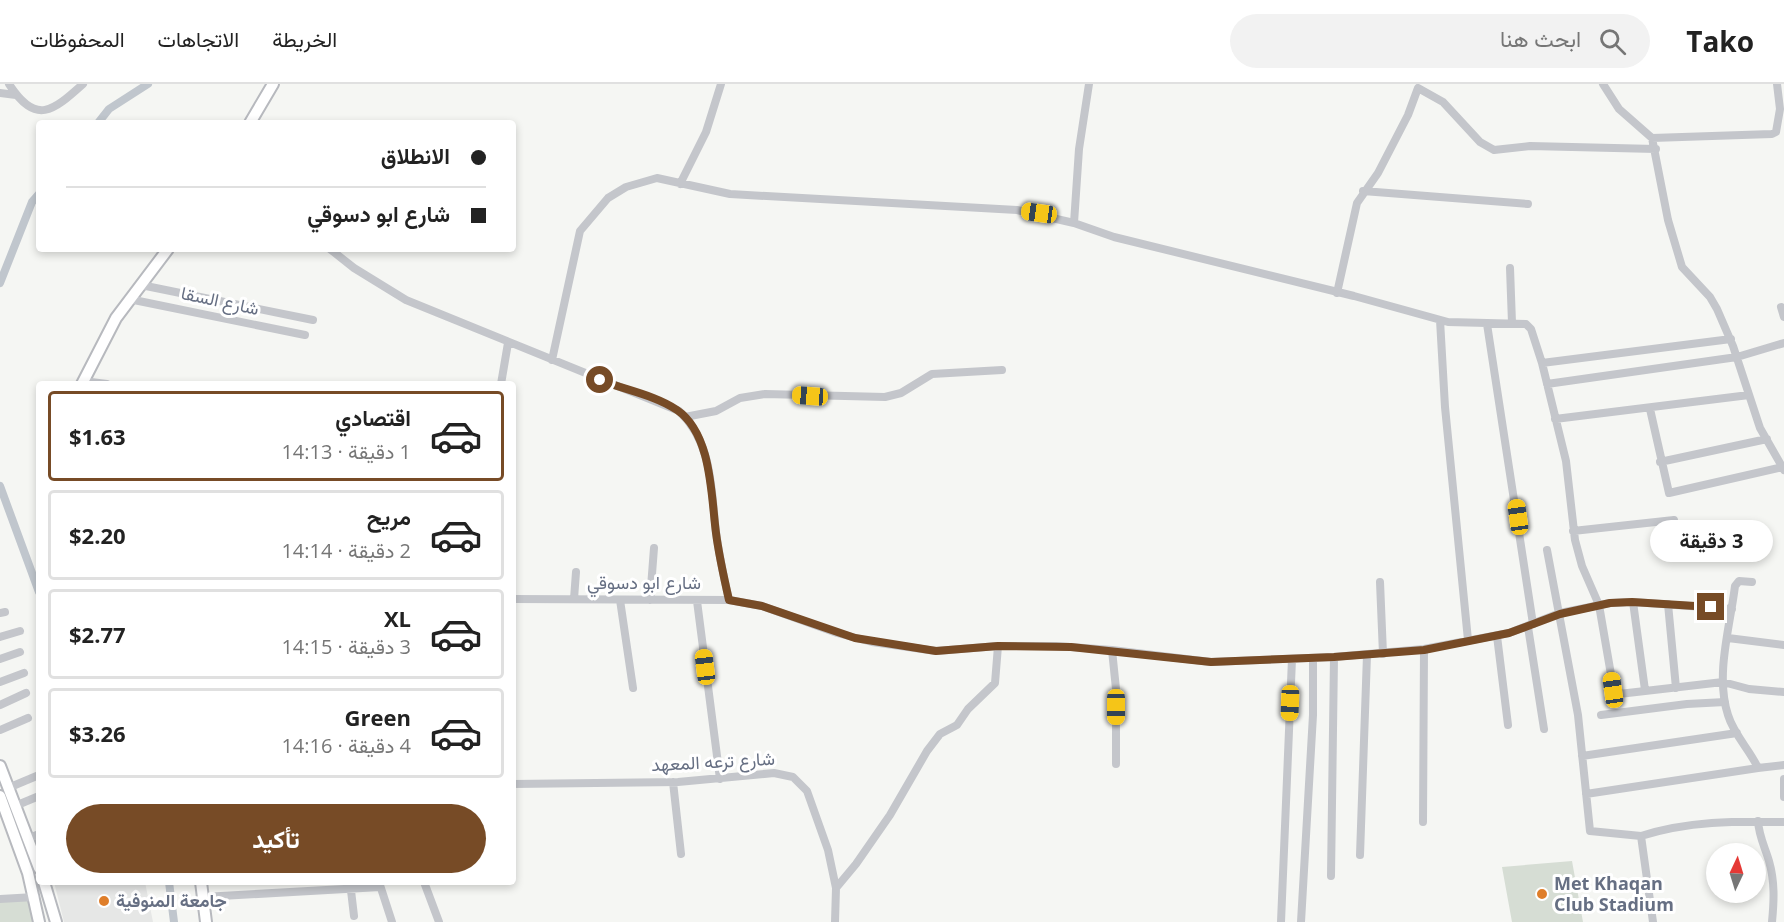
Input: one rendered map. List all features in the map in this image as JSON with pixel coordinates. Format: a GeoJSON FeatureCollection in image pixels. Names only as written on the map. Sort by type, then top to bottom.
{"type":"FeatureCollection","features":[{"type":"Feature","properties":{"kind":"main road"},"geometry":{"type":"LineString","coordinates":[[252,120],[273,84]]}},
{"type":"Feature","properties":{"kind":"main road"},"geometry":{"type":"LineString","coordinates":[[83,381],[129,299],[166,252]]}},
{"type":"Feature","properties":{"kind":"main road"},"geometry":{"type":"LineString","coordinates":[[0,766],[4,792],[35,897],[39,922]]}},
{"type":"Feature","properties":{"kind":"main road"},"geometry":{"type":"LineString","coordinates":[[4,792],[15,806],[36,861]]}},
{"type":"Feature","properties":{"kind":"main road"},"geometry":{"type":"LineString","coordinates":[[45,885],[56,922]]}},
{"type":"Feature","properties":{"kind":"main road"},"geometry":{"type":"LineString","coordinates":[[201,885],[206,922]]}},
{"type":"Feature","properties":{"kind":"street"},"geometry":{"type":"LineString","coordinates":[[9,84],[16,95],[31,108],[49,110],[59,105],[84,84]]}},
{"type":"Feature","properties":{"kind":"street"},"geometry":{"type":"LineString","coordinates":[[680,184],[706,132],[721,84]]}},
{"type":"Feature","properties":{"kind":"street"},"geometry":{"type":"LineString","coordinates":[[1074,223],[1079,148],[1089,84]]}},
{"type":"Feature","properties":{"kind":"street"},"geometry":{"type":"LineString","coordinates":[[1603,84],[1619,109],[1652,138],[1678,258],[1686,273],[1710,297],[1731,339],[1749,395],[1767,439],[1783,466],[1671,493],[1667,491],[1650,409]]}},
{"type":"Feature","properties":{"kind":"street"},"geometry":{"type":"LineString","coordinates":[[1652,138],[1772,134],[1778,129],[1777,84]]}},
{"type":"Feature","properties":{"kind":"street"},"geometry":{"type":"LineString","coordinates":[[1337,292],[1357,203],[1363,191],[1378,173],[1408,115],[1418,88],[1438,98],[1480,142],[1494,150],[1530,147],[1656,149]]}},
{"type":"Feature","properties":{"kind":"street"},"geometry":{"type":"LineString","coordinates":[[0,93],[16,95]]}},
{"type":"Feature","properties":{"kind":"street"},"geometry":{"type":"LineString","coordinates":[[552,360],[580,231],[591,215],[608,198],[644,180],[664,179],[730,194],[1017,210],[1074,223],[1114,237],[1337,292],[1440,321],[1512,323],[1529,327],[1548,384],[1569,476],[1573,531],[1582,566],[1599,605],[1614,692],[1723,682],[1749,689],[1784,692]]}},
{"type":"Feature","properties":{"kind":"street"},"geometry":{"type":"LineString","coordinates":[[1363,191],[1528,204]]}},
{"type":"Feature","properties":{"kind":"street"},"geometry":{"type":"LineString","coordinates":[[334,252],[354,268],[406,300],[508,343],[671,406],[685,417],[708,462],[719,554],[729,600]]}},
{"type":"Feature","properties":{"kind":"street"},"geometry":{"type":"LineString","coordinates":[[1510,268],[1512,323]]}},
{"type":"Feature","properties":{"kind":"street"},"geometry":{"type":"LineString","coordinates":[[141,285],[313,320]]}},
{"type":"Feature","properties":{"kind":"street","name":"شارع السقا"},"geometry":{"type":"LineString","coordinates":[[129,299],[305,335]]}},
{"type":"Feature","properties":{"kind":"street"},"geometry":{"type":"LineString","coordinates":[[1781,308],[1784,317]]}},
{"type":"Feature","properties":{"kind":"street"},"geometry":{"type":"LineString","coordinates":[[1440,321],[1445,407],[1468,640]]}},
{"type":"Feature","properties":{"kind":"street"},"geometry":{"type":"LineString","coordinates":[[1487,324],[1544,729]]}},
{"type":"Feature","properties":{"kind":"street"},"geometry":{"type":"LineString","coordinates":[[1542,363],[1731,339]]}},
{"type":"Feature","properties":{"kind":"street"},"geometry":{"type":"LineString","coordinates":[[502,381],[508,343]]}},
{"type":"Feature","properties":{"kind":"street"},"geometry":{"type":"LineString","coordinates":[[1548,384],[1737,357],[1784,343]]}},
{"type":"Feature","properties":{"kind":"street"},"geometry":{"type":"LineString","coordinates":[[685,417],[716,411],[750,395],[885,397],[901,393],[932,374],[1002,370]]}},
{"type":"Feature","properties":{"kind":"street"},"geometry":{"type":"LineString","coordinates":[[1556,419],[1749,395]]}},
{"type":"Feature","properties":{"kind":"street"},"geometry":{"type":"LineString","coordinates":[[1660,462],[1767,439]]}},
{"type":"Feature","properties":{"kind":"street"},"geometry":{"type":"LineString","coordinates":[[1573,531],[1674,520]]}},
{"type":"Feature","properties":{"kind":"street"},"geometry":{"type":"LineString","coordinates":[[651,600],[654,548]]}},
{"type":"Feature","properties":{"kind":"street"},"geometry":{"type":"LineString","coordinates":[[1547,550],[1575,691],[1591,833],[1641,836],[1663,829],[1700,823],[1784,822]]}},
{"type":"Feature","properties":{"kind":"street"},"geometry":{"type":"LineString","coordinates":[[574,599],[576,572]]}},
{"type":"Feature","properties":{"kind":"street"},"geometry":{"type":"LineString","coordinates":[[1380,582],[1383,654]]}},
{"type":"Feature","properties":{"kind":"street"},"geometry":{"type":"LineString","coordinates":[[1752,582],[1736,583],[1723,682],[1725,702],[1737,734],[1758,768]]}},
{"type":"Feature","properties":{"kind":"street","name":"شارع ابو دسوقي"},"geometry":{"type":"LineString","coordinates":[[516,599],[729,600],[762,606],[837,633],[872,642],[936,651],[998,646],[1112,650],[1211,662],[1334,657],[1424,650],[1497,636],[1560,614],[1599,605],[1632,602],[1732,609]]}},
{"type":"Feature","properties":{"kind":"street"},"geometry":{"type":"LineString","coordinates":[[620,600],[633,688]]}},
{"type":"Feature","properties":{"kind":"street"},"geometry":{"type":"LineString","coordinates":[[697,600],[720,779]]}},
{"type":"Feature","properties":{"kind":"street"},"geometry":{"type":"LineString","coordinates":[[1632,602],[1645,690]]}},
{"type":"Feature","properties":{"kind":"street"},"geometry":{"type":"LineString","coordinates":[[1668,604],[1676,688]]}},
{"type":"Feature","properties":{"kind":"street"},"geometry":{"type":"LineString","coordinates":[[0,637],[20,631]]}},
{"type":"Feature","properties":{"kind":"street"},"geometry":{"type":"LineString","coordinates":[[1497,636],[1508,725]]}},
{"type":"Feature","properties":{"kind":"street"},"geometry":{"type":"LineString","coordinates":[[1728,638],[1784,645]]}},
{"type":"Feature","properties":{"kind":"street"},"geometry":{"type":"LineString","coordinates":[[834,922],[836,888],[885,823],[935,740],[946,729],[957,725],[968,708],[992,688],[997,677],[998,646]]}},
{"type":"Feature","properties":{"kind":"street"},"geometry":{"type":"LineString","coordinates":[[1112,650],[1116,689],[1116,764]]}},
{"type":"Feature","properties":{"kind":"street"},"geometry":{"type":"LineString","coordinates":[[1423,822],[1424,650]]}},
{"type":"Feature","properties":{"kind":"street"},"geometry":{"type":"LineString","coordinates":[[0,659],[20,652]]}},
{"type":"Feature","properties":{"kind":"street"},"geometry":{"type":"LineString","coordinates":[[1360,855],[1367,655]]}},
{"type":"Feature","properties":{"kind":"street"},"geometry":{"type":"LineString","coordinates":[[1331,876],[1334,657]]}},
{"type":"Feature","properties":{"kind":"street"},"geometry":{"type":"LineString","coordinates":[[1301,922],[1313,715],[1313,658]]}},
{"type":"Feature","properties":{"kind":"street"},"geometry":{"type":"LineString","coordinates":[[1281,922],[1292,659]]}},
{"type":"Feature","properties":{"kind":"street"},"geometry":{"type":"LineString","coordinates":[[0,682],[24,673]]}},
{"type":"Feature","properties":{"kind":"street"},"geometry":{"type":"LineString","coordinates":[[0,705],[26,693]]}},
{"type":"Feature","properties":{"kind":"street"},"geometry":{"type":"LineString","coordinates":[[1601,715],[1687,704],[1725,702]]}},
{"type":"Feature","properties":{"kind":"street"},"geometry":{"type":"LineString","coordinates":[[0,730],[28,718]]}},
{"type":"Feature","properties":{"kind":"street"},"geometry":{"type":"LineString","coordinates":[[1582,756],[1737,734]]}},
{"type":"Feature","properties":{"kind":"street"},"geometry":{"type":"LineString","coordinates":[[1586,794],[1784,765]]}},
{"type":"Feature","properties":{"kind":"street","name":"شارع ترعه المعهد"},"geometry":{"type":"LineString","coordinates":[[516,784],[673,782],[784,774],[801,783],[807,791],[828,850],[836,888]]}},
{"type":"Feature","properties":{"kind":"street"},"geometry":{"type":"LineString","coordinates":[[4,792],[36,776]]}},
{"type":"Feature","properties":{"kind":"street"},"geometry":{"type":"LineString","coordinates":[[1784,779],[1784,797]]}},
{"type":"Feature","properties":{"kind":"street"},"geometry":{"type":"LineString","coordinates":[[673,782],[681,854]]}},
{"type":"Feature","properties":{"kind":"street"},"geometry":{"type":"LineString","coordinates":[[15,806],[36,797]]}},
{"type":"Feature","properties":{"kind":"street"},"geometry":{"type":"LineString","coordinates":[[1758,821],[1761,841],[1769,858],[1774,880],[1772,922]]}},
{"type":"Feature","properties":{"kind":"street"},"geometry":{"type":"LineString","coordinates":[[27,839],[36,835]]}},
{"type":"Feature","properties":{"kind":"street"},"geometry":{"type":"LineString","coordinates":[[1641,836],[1653,922]]}},
{"type":"Feature","properties":{"kind":"street"},"geometry":{"type":"LineString","coordinates":[[203,897],[351,885],[379,885],[392,922]]}},
{"type":"Feature","properties":{"kind":"street"},"geometry":{"type":"LineString","coordinates":[[351,885],[354,916]]}},
{"type":"Feature","properties":{"kind":"street"},"geometry":{"type":"LineString","coordinates":[[425,885],[439,922]]}},
{"type":"Feature","properties":{"kind":"street"},"geometry":{"type":"LineString","coordinates":[[0,898],[35,897]]}},
{"type":"Feature","properties":{"kind":"shaded area","name":"Met Khaqan Club Stadium"},"geometry":{"type":"Polygon","coordinates":[[[1572,861],[1583,922],[1512,922],[1502,867],[1572,861]]]}},
{"type":"Feature","properties":{"kind":"shaded area","name":"جامعة المنوفية"},"geometry":{"type":"Polygon","coordinates":[[[55,885],[146,885],[153,922],[64,922],[55,885]]]}},
{"type":"Feature","properties":{"kind":"shaded area"},"geometry":{"type":"Polygon","coordinates":[[[35,897],[36,922],[0,922],[0,899],[35,897]]]}},
{"type":"Feature","properties":{"kind":"waterway"},"geometry":{"type":"LineString","coordinates":[[100,120],[109,109],[148,84]]}},
{"type":"Feature","properties":{"kind":"waterway"},"geometry":{"type":"LineString","coordinates":[[0,283],[32,202],[36,197]]}},
{"type":"Feature","properties":{"kind":"waterway"},"geometry":{"type":"LineString","coordinates":[[0,486],[36,584]]}},
{"type":"Feature","properties":{"kind":"waterway"},"geometry":{"type":"LineString","coordinates":[[169,885],[174,922]]}},
{"type":"Feature","properties":{"kind":"place","name":"Met Khaqan Club Stadium"},"geometry":{"type":"Point","coordinates":[1542,894]}},
{"type":"Feature","properties":{"kind":"place","name":"جامعة المنوفية"},"geometry":{"type":"Point","coordinates":[104,901]}},
{"type":"Feature","properties":{"kind":"route"},"geometry":{"type":"LineString","coordinates":[[600,380],[671,406],[679,411],[692,427],[708,462],[718,549],[729,600],[762,606],[837,633],[872,642],[936,651],[998,646],[1086,647],[1173,659],[1244,662],[1424,650],[1509,633],[1560,614],[1610,603],[1632,602],[1711,607]]}}]}
